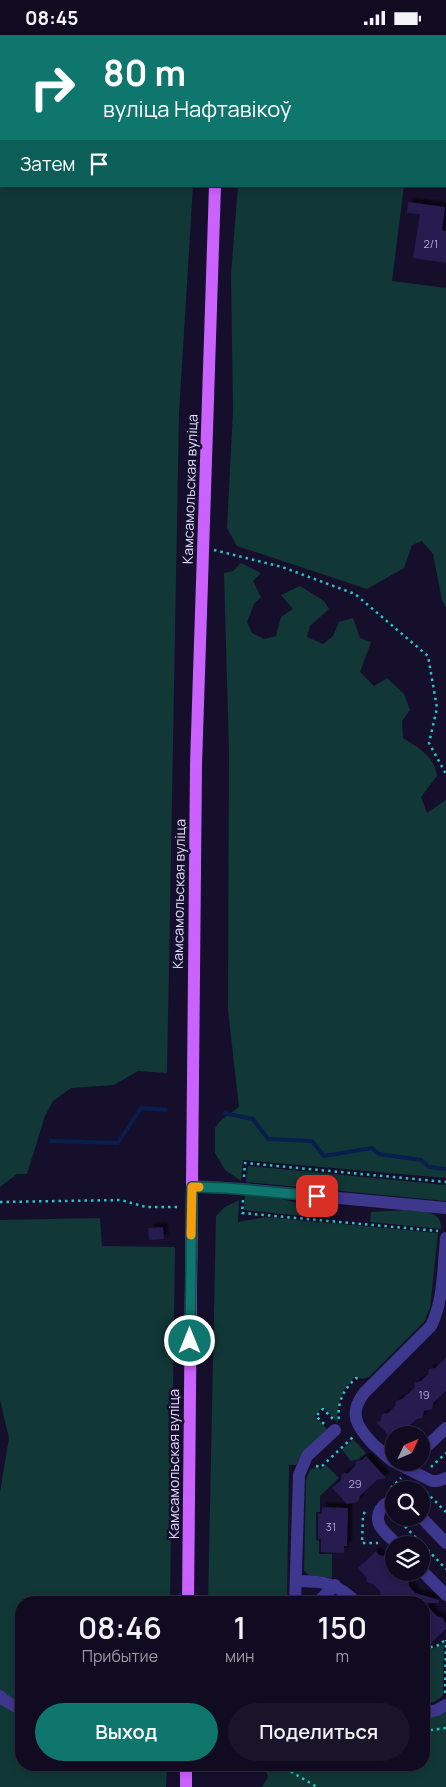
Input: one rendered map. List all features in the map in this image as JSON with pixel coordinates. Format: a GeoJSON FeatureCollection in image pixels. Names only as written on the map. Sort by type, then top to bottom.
{"type":"FeatureCollection","features":[{"type":"Feature","properties":{"kind":"main road","name":"Камсамольская вуліца"},"geometry":{"type":"LineString","coordinates":[[188,1596],[196,765],[215,187]]}},
{"type":"Feature","properties":{"kind":"main road"},"geometry":{"type":"LineString","coordinates":[[186,1771],[186,1787]]}},
{"type":"Feature","properties":{"kind":"street"},"geometry":{"type":"LineString","coordinates":[[192,1187],[234,1188],[446,1208]]}},
{"type":"Feature","properties":{"kind":"street"},"geometry":{"type":"LineString","coordinates":[[385,1455],[359,1428],[355,1413],[356,1406],[364,1393],[431,1326],[439,1303],[443,1236]]}},
{"type":"Feature","properties":{"kind":"street"},"geometry":{"type":"LineString","coordinates":[[295,1596],[298,1475],[307,1457],[336,1427]]}},
{"type":"Feature","properties":{"kind":"street"},"geometry":{"type":"LineString","coordinates":[[430,1443],[446,1427]]}},
{"type":"Feature","properties":{"kind":"street"},"geometry":{"type":"LineString","coordinates":[[415,1471],[432,1481],[438,1481],[443,1474]]}},
{"type":"Feature","properties":{"kind":"street"},"geometry":{"type":"LineString","coordinates":[[385,1505],[380,1509],[378,1520],[383,1530],[389,1536]]}},
{"type":"Feature","properties":{"kind":"street"},"geometry":{"type":"LineString","coordinates":[[430,1526],[446,1543]]}},
{"type":"Feature","properties":{"kind":"street"},"geometry":{"type":"LineString","coordinates":[[430,1579],[446,1595]]}},
{"type":"Feature","properties":{"kind":"street"},"geometry":{"type":"LineString","coordinates":[[296,1581],[319,1581],[335,1585],[349,1596]]}},
{"type":"Feature","properties":{"kind":"street"},"geometry":{"type":"LineString","coordinates":[[324,1596],[335,1585]]}},
{"type":"Feature","properties":{"kind":"street"},"geometry":{"type":"LineString","coordinates":[[0,1696],[15,1706]]}},
{"type":"Feature","properties":{"kind":"street"},"geometry":{"type":"LineString","coordinates":[[430,1712],[437,1710],[445,1701]]}},
{"type":"Feature","properties":{"kind":"path"},"geometry":{"type":"LineString","coordinates":[[203,547],[282,567],[355,594],[428,655],[437,708],[429,743],[446,774]]}},
{"type":"Feature","properties":{"kind":"path"},"geometry":{"type":"LineString","coordinates":[[245,1163],[446,1182]]}},
{"type":"Feature","properties":{"kind":"path"},"geometry":{"type":"LineString","coordinates":[[0,1202],[121,1200],[146,1207],[191,1207]]}},
{"type":"Feature","properties":{"kind":"path"},"geometry":{"type":"LineString","coordinates":[[242,1213],[439,1231],[443,1236]]}},
{"type":"Feature","properties":{"kind":"path"},"geometry":{"type":"LineString","coordinates":[[336,1427],[340,1401],[345,1390],[356,1378],[365,1380]]}},
{"type":"Feature","properties":{"kind":"path"},"geometry":{"type":"LineString","coordinates":[[323,1409],[336,1427],[316,1416],[323,1409]]}},
{"type":"Feature","properties":{"kind":"path"},"geometry":{"type":"LineString","coordinates":[[311,1467],[321,1467],[354,1436]]}},
{"type":"Feature","properties":{"kind":"path"},"geometry":{"type":"LineString","coordinates":[[430,1460],[443,1474]]}},
{"type":"Feature","properties":{"kind":"path"},"geometry":{"type":"LineString","coordinates":[[363,1515],[362,1543],[382,1543]]}},
{"type":"Feature","properties":{"kind":"path"},"geometry":{"type":"LineString","coordinates":[[405,1526],[446,1569]]}},
{"type":"Feature","properties":{"kind":"path"},"geometry":{"type":"LineString","coordinates":[[430,1648],[445,1641],[445,1701]]}},
{"type":"Feature","properties":{"kind":"path"},"geometry":{"type":"LineString","coordinates":[[430,1730],[446,1728]]}},
{"type":"Feature","properties":{"kind":"path"},"geometry":{"type":"LineString","coordinates":[[290,1771],[317,1787]]}},
{"type":"Feature","properties":{"kind":"green space"},"geometry":{"type":"Polygon","coordinates":[[[0,187],[193,187],[179,413],[167,1073],[138,1071],[114,1085],[71,1088],[53,1101],[45,1116],[27,1174],[17,1174],[0,1187],[0,187]]]}},
{"type":"Feature","properties":{"kind":"green space"},"geometry":{"type":"Polygon","coordinates":[[[238,187],[404,187],[392,281],[446,288],[446,608],[442,600],[433,554],[422,541],[412,545],[404,568],[367,589],[237,546],[227,528],[233,411],[231,274],[238,187]]]}},
{"type":"Feature","properties":{"kind":"green space"},"geometry":{"type":"Polygon","coordinates":[[[241,563],[261,573],[253,581],[261,597],[254,604],[247,622],[252,633],[264,639],[276,636],[281,617],[293,609],[281,595],[300,586],[324,601],[329,609],[310,626],[307,637],[323,644],[333,636],[339,622],[353,618],[360,638],[371,642],[360,672],[374,686],[387,678],[404,694],[410,710],[402,721],[403,738],[425,753],[433,763],[437,776],[421,797],[427,813],[446,800],[446,1178],[243,1160],[241,1181],[225,1170],[215,1153],[215,1128],[220,1121],[239,1107],[228,1010],[229,751],[224,573],[233,571],[241,563]]]}},
{"type":"Feature","properties":{"kind":"green space"},"geometry":{"type":"Polygon","coordinates":[[[248,1166],[446,1185],[446,1201],[246,1182],[248,1166]]]}},
{"type":"Feature","properties":{"kind":"green space"},"geometry":{"type":"Polygon","coordinates":[[[245,1195],[278,1198],[313,1207],[312,1217],[244,1210],[245,1195]]]}},
{"type":"Feature","properties":{"kind":"green space"},"geometry":{"type":"Polygon","coordinates":[[[239,1200],[238,1222],[266,1217],[438,1233],[430,1308],[424,1322],[369,1377],[362,1379],[356,1376],[351,1381],[339,1403],[338,1423],[323,1407],[315,1416],[327,1429],[300,1457],[296,1465],[289,1465],[287,1596],[208,1596],[216,1216],[225,1207],[239,1200]]]}},
{"type":"Feature","properties":{"kind":"green space"},"geometry":{"type":"Polygon","coordinates":[[[404,1210],[434,1215],[441,1223],[441,1229],[370,1222],[371,1212],[404,1210]]]}},
{"type":"Feature","properties":{"kind":"green space"},"geometry":{"type":"Polygon","coordinates":[[[100,1218],[102,1246],[175,1247],[170,1596],[15,1596],[15,1771],[167,1771],[166,1787],[0,1787],[0,1492],[9,1438],[0,1400],[0,1220],[100,1218]]]}},
{"type":"Feature","properties":{"kind":"green space"},"geometry":{"type":"Polygon","coordinates":[[[353,1439],[366,1453],[360,1459],[351,1461],[342,1450],[353,1439]]]}},
{"type":"Feature","properties":{"kind":"green space"},"geometry":{"type":"Polygon","coordinates":[[[326,1465],[339,1478],[320,1496],[320,1512],[316,1512],[316,1540],[319,1541],[319,1554],[332,1554],[332,1578],[309,1575],[304,1571],[306,1480],[310,1470],[316,1467],[321,1469],[326,1465]]]}},
{"type":"Feature","properties":{"kind":"green space"},"geometry":{"type":"Polygon","coordinates":[[[444,1643],[443,1696],[430,1703],[430,1649],[444,1643]]]}},
{"type":"Feature","properties":{"kind":"green space"},"geometry":{"type":"Polygon","coordinates":[[[446,1712],[446,1787],[262,1787],[268,1777],[266,1771],[430,1771],[430,1716],[446,1712]]]}},
{"type":"Feature","properties":{"kind":"building"},"geometry":{"type":"Polygon","coordinates":[[[408,202],[445,207],[442,230],[446,231],[446,263],[413,258],[420,214],[407,213],[408,202]]]}},
{"type":"Feature","properties":{"kind":"building"},"geometry":{"type":"Polygon","coordinates":[[[163,1227],[164,1239],[149,1240],[148,1228],[163,1227]]]}},
{"type":"Feature","properties":{"kind":"building"},"geometry":{"type":"Polygon","coordinates":[[[446,1357],[446,1391],[433,1403],[432,1409],[424,1411],[422,1418],[417,1419],[410,1426],[385,1426],[385,1432],[377,1423],[381,1420],[382,1414],[388,1413],[395,1406],[396,1401],[402,1399],[414,1388],[415,1383],[421,1381],[428,1374],[429,1369],[435,1368],[446,1357]]]}},
{"type":"Feature","properties":{"kind":"building"},"geometry":{"type":"Polygon","coordinates":[[[366,1456],[386,1478],[377,1480],[360,1496],[358,1502],[347,1504],[332,1488],[341,1480],[342,1474],[348,1473],[355,1466],[356,1461],[362,1460],[366,1456]]]}},
{"type":"Feature","properties":{"kind":"building"},"geometry":{"type":"Polygon","coordinates":[[[322,1507],[348,1508],[347,1546],[344,1546],[344,1553],[321,1552],[321,1539],[318,1539],[318,1514],[322,1514],[322,1507]]]}},
{"type":"Feature","properties":{"kind":"building"},"geometry":{"type":"Polygon","coordinates":[[[376,1551],[379,1555],[385,1556],[385,1581],[408,1581],[409,1586],[415,1593],[425,1596],[381,1596],[380,1591],[373,1584],[367,1582],[366,1577],[358,1568],[376,1551]]]}},
{"type":"Feature","properties":{"kind":"building"},"geometry":{"type":"Polygon","coordinates":[[[430,1597],[439,1600],[439,1603],[430,1603],[430,1597]]]}},
{"type":"Feature","properties":{"kind":"building"},"geometry":{"type":"Polygon","coordinates":[[[430,1609],[437,1616],[443,1618],[446,1629],[430,1644],[430,1609]]]}},
{"type":"Feature","properties":{"kind":"waterway"},"geometry":{"type":"LineString","coordinates":[[51,1141],[118,1143],[141,1108],[166,1110]]}},
{"type":"Feature","properties":{"kind":"waterway"},"geometry":{"type":"LineString","coordinates":[[224,1113],[253,1119],[268,1139],[312,1141],[324,1156],[372,1148],[379,1154],[421,1160],[429,1167],[446,1169]]}},
{"type":"Feature","properties":{"kind":"slow traffic"},"geometry":{"type":"LineString","coordinates":[[191,1235],[192,1187],[199,1187]]}},
{"type":"Feature","properties":{"kind":"route"},"geometry":{"type":"LineString","coordinates":[[190,1341],[192,1187],[317,1196]]}}]}
